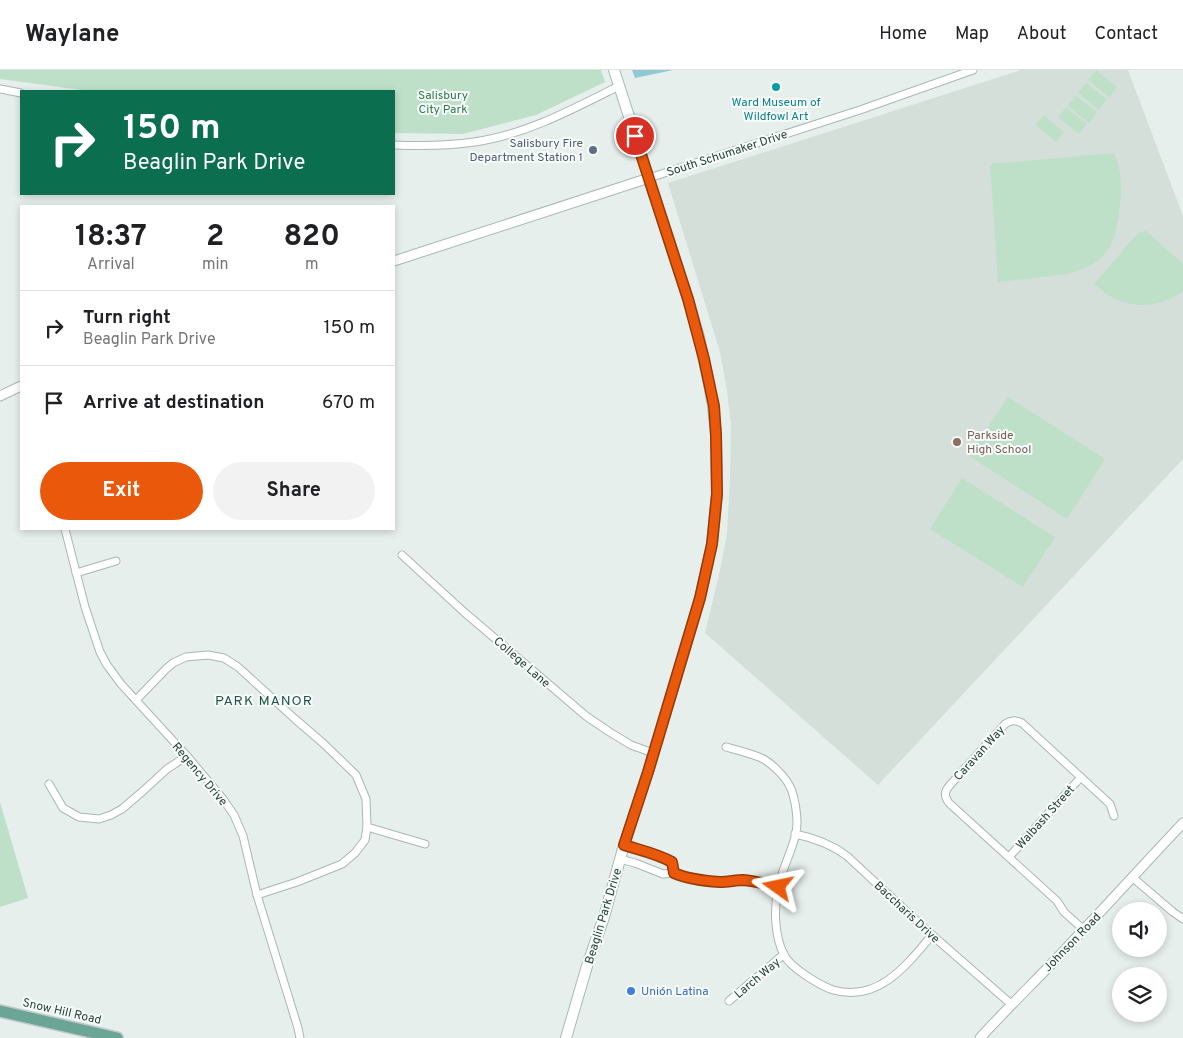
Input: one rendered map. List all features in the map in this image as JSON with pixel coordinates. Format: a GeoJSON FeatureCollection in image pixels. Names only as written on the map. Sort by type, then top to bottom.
{"type":"FeatureCollection","features":[{"type":"Feature","properties":{"kind":"main road","name":"Beaglin Park Drive"},"geometry":{"type":"LineString","coordinates":[[566,1038],[700,598],[708,567],[716,517],[717,460],[714,406],[699,337],[614,70]]}},
{"type":"Feature","properties":{"kind":"main road","name":"Snow Hill Road"},"geometry":{"type":"LineString","coordinates":[[0,1011],[83,1034],[117,1038]]}},
{"type":"Feature","properties":{"kind":"street","name":"South Schumaker Drive"},"geometry":{"type":"LineString","coordinates":[[395,260],[860,110],[973,70]]}},
{"type":"Feature","properties":{"kind":"street"},"geometry":{"type":"LineString","coordinates":[[395,144],[452,144],[492,139],[549,120],[619,86]]}},
{"type":"Feature","properties":{"kind":"street"},"geometry":{"type":"LineString","coordinates":[[0,89],[20,92]]}},
{"type":"Feature","properties":{"kind":"street"},"geometry":{"type":"LineString","coordinates":[[0,396],[20,386]]}},
{"type":"Feature","properties":{"kind":"street","name":"Regency Drive"},"geometry":{"type":"LineString","coordinates":[[66,530],[85,606],[100,652],[107,665],[121,684],[187,756],[234,815],[243,836],[257,895],[300,1038]]}},
{"type":"Feature","properties":{"kind":"street","name":"College Lane"},"geometry":{"type":"LineString","coordinates":[[402,555],[464,612],[586,716],[631,745],[653,753]]}},
{"type":"Feature","properties":{"kind":"street"},"geometry":{"type":"LineString","coordinates":[[76,573],[116,561]]}},
{"type":"Feature","properties":{"kind":"street"},"geometry":{"type":"LineString","coordinates":[[136,700],[173,663],[186,657],[208,655],[224,658],[238,667],[356,775],[366,799],[367,827],[365,840],[356,853],[342,864],[257,895]]}},
{"type":"Feature","properties":{"kind":"street","name":"Caravan Way"},"geometry":{"type":"LineString","coordinates":[[1084,930],[1064,912],[1056,901],[949,803],[945,793],[962,771],[1005,724],[1014,720],[1022,723],[1110,804],[1114,816]]}},
{"type":"Feature","properties":{"kind":"street"},"geometry":{"type":"LineString","coordinates":[[726,747],[761,757],[780,774],[791,788],[798,824],[778,887],[776,916],[779,940],[784,954],[797,968],[813,981],[841,992],[872,989],[884,984],[910,961],[932,935]]}},
{"type":"Feature","properties":{"kind":"street"},"geometry":{"type":"LineString","coordinates":[[49,784],[63,808],[79,817],[99,819],[122,809],[167,769],[187,756]]}},
{"type":"Feature","properties":{"kind":"street","name":"Walbash Street"},"geometry":{"type":"LineString","coordinates":[[1009,857],[1081,777]]}},
{"type":"Feature","properties":{"kind":"street","name":"Johnson Road"},"geometry":{"type":"LineString","coordinates":[[980,1038],[1183,823]]}},
{"type":"Feature","properties":{"kind":"street"},"geometry":{"type":"LineString","coordinates":[[367,827],[425,844]]}},
{"type":"Feature","properties":{"kind":"street","name":"Baccharis Drive"},"geometry":{"type":"LineString","coordinates":[[796,834],[835,847],[1011,1004]]}},
{"type":"Feature","properties":{"kind":"street"},"geometry":{"type":"LineString","coordinates":[[624,845],[672,862],[674,873]]}},
{"type":"Feature","properties":{"kind":"street"},"geometry":{"type":"LineString","coordinates":[[620,859],[663,874],[674,873],[706,881],[742,880],[778,887]]}},
{"type":"Feature","properties":{"kind":"street"},"geometry":{"type":"LineString","coordinates":[[1132,877],[1172,912],[1183,919]]}},
{"type":"Feature","properties":{"kind":"street","name":"Larch Way"},"geometry":{"type":"LineString","coordinates":[[729,1001],[784,954]]}},
{"type":"Feature","properties":{"kind":"shaded area","name":"Parkside High School"},"geometry":{"type":"Polygon","coordinates":[[[1021,70],[1128,70],[1183,216],[1183,459],[878,785],[705,633],[727,533],[731,425],[720,352],[668,183],[1021,70]]]}},
{"type":"Feature","properties":{"kind":"green space","name":"Salisbury City Park"},"geometry":{"type":"Polygon","coordinates":[[[0,70],[601,70],[605,82],[536,115],[463,134],[395,133],[395,90],[82,90],[0,79],[0,70]]]}},
{"type":"Feature","properties":{"kind":"green space"},"geometry":{"type":"Polygon","coordinates":[[[1096,70],[1117,87],[1109,97],[1088,80],[1096,70]]]}},
{"type":"Feature","properties":{"kind":"green space"},"geometry":{"type":"Polygon","coordinates":[[[1086,83],[1107,99],[1099,110],[1078,93],[1086,83]]]}},
{"type":"Feature","properties":{"kind":"green space"},"geometry":{"type":"Polygon","coordinates":[[[1076,96],[1097,112],[1089,123],[1068,106],[1076,96]]]}},
{"type":"Feature","properties":{"kind":"green space"},"geometry":{"type":"Polygon","coordinates":[[[1066,107],[1087,124],[1079,134],[1058,118],[1066,107]]]}},
{"type":"Feature","properties":{"kind":"green space"},"geometry":{"type":"Polygon","coordinates":[[[1044,115],[1064,132],[1056,142],[1035,125],[1044,115]]]}},
{"type":"Feature","properties":{"kind":"green space"},"geometry":{"type":"Polygon","coordinates":[[[1114,153],[1121,179],[1120,206],[1116,231],[1101,258],[1082,269],[1068,274],[998,282],[990,167],[993,163],[1114,153]]]}},
{"type":"Feature","properties":{"kind":"green space"},"geometry":{"type":"Polygon","coordinates":[[[1146,231],[1183,264],[1183,291],[1167,300],[1149,305],[1122,302],[1094,284],[1139,232],[1146,231]]]}},
{"type":"Feature","properties":{"kind":"green space"},"geometry":{"type":"Polygon","coordinates":[[[1008,397],[1105,459],[1067,519],[969,456],[1008,397]]]}},
{"type":"Feature","properties":{"kind":"green space"},"geometry":{"type":"Polygon","coordinates":[[[962,478],[1055,537],[1023,587],[930,529],[962,478]]]}},
{"type":"Feature","properties":{"kind":"green space"},"geometry":{"type":"Polygon","coordinates":[[[0,802],[28,898],[0,907],[0,802]]]}},
{"type":"Feature","properties":{"kind":"water"},"geometry":{"type":"Polygon","coordinates":[[[632,70],[673,70],[635,78],[632,70]]]}},
{"type":"Feature","properties":{"kind":"place","name":"Ward Museum of Wildfowl Art"},"geometry":{"type":"Point","coordinates":[776,87]}},
{"type":"Feature","properties":{"kind":"place","name":"Salisbury Fire Department Station 1"},"geometry":{"type":"Point","coordinates":[593,150]}},
{"type":"Feature","properties":{"kind":"place","name":"Parkside High School"},"geometry":{"type":"Point","coordinates":[957,442]}},
{"type":"Feature","properties":{"kind":"place","name":"Unión Latina"},"geometry":{"type":"Point","coordinates":[631,991]}},
{"type":"Feature","properties":{"kind":"district","name":"PARK MANOR"},"geometry":{"type":"Point","coordinates":[264,700]}},
{"type":"Feature","properties":{"kind":"route"},"geometry":{"type":"LineString","coordinates":[[635,136],[688,299],[710,384],[716,435],[717,494],[712,544],[700,598],[624,845],[672,862],[674,873],[678,875],[706,881],[731,882],[742,880],[778,887]]}}]}
